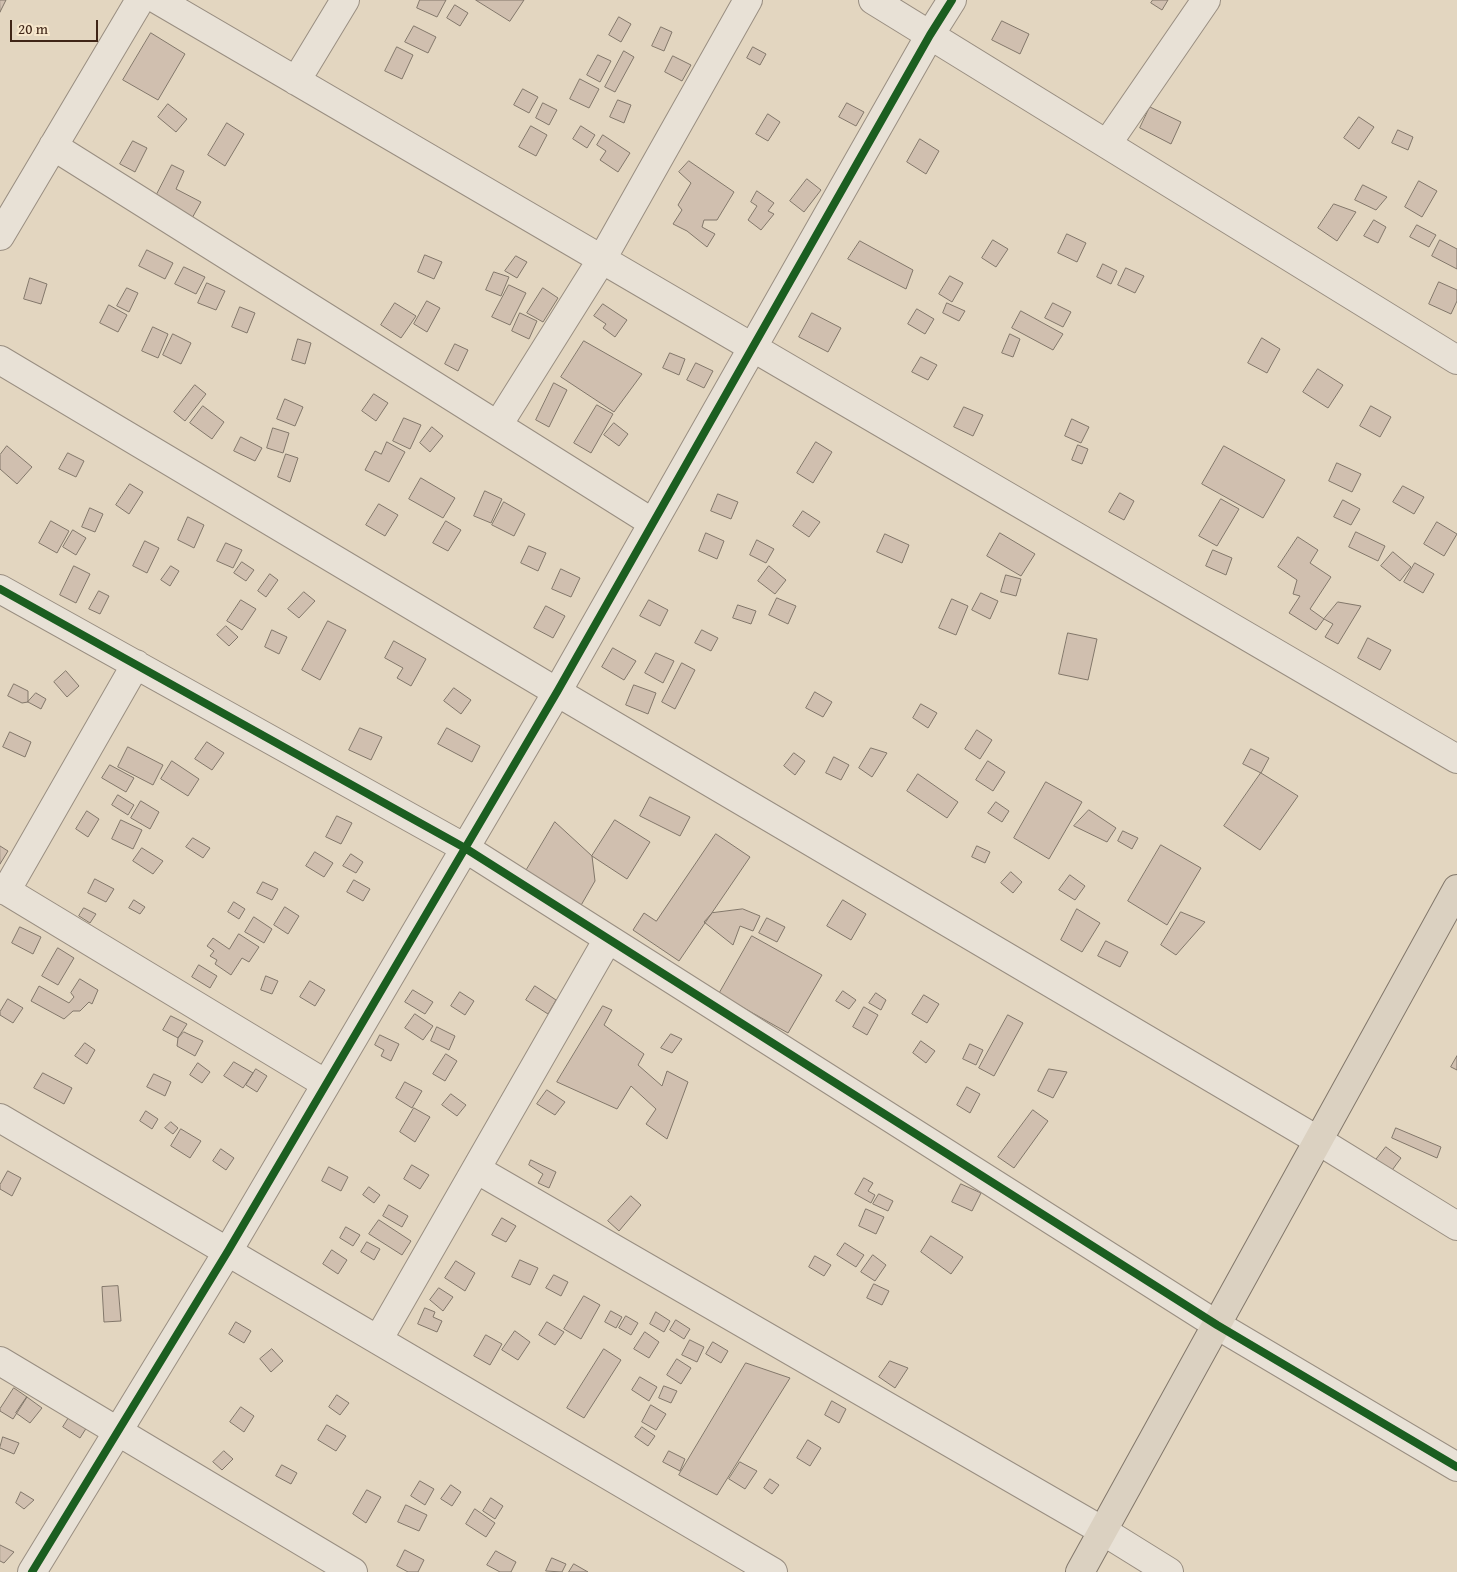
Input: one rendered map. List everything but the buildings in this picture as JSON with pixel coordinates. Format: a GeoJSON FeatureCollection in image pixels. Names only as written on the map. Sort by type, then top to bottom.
{"type":"FeatureCollection","features":[{"type":"Feature","properties":{"kind":"main road"},"geometry":{"type":"LineString","coordinates":[[1080,1572],[1457,889]]}},
{"type":"Feature","properties":{"kind":"street"},"geometry":{"type":"LineString","coordinates":[[0,236],[140,0]]}},
{"type":"Feature","properties":{"kind":"street"},"geometry":{"type":"LineString","coordinates":[[158,0],[1457,758]]}},
{"type":"Feature","properties":{"kind":"street"},"geometry":{"type":"LineString","coordinates":[[296,81],[345,0]]}},
{"type":"Feature","properties":{"kind":"street"},"geometry":{"type":"LineString","coordinates":[[498,425],[602,260],[748,0]]}},
{"type":"Feature","properties":{"kind":"street"},"geometry":{"type":"LineString","coordinates":[[873,0],[1457,360]]}},
{"type":"Feature","properties":{"kind":"street"},"geometry":{"type":"LineString","coordinates":[[32,1572],[228,1252],[557,692],[930,35],[952,0]]}},
{"type":"Feature","properties":{"kind":"street"},"geometry":{"type":"LineString","coordinates":[[1107,144],[1206,0]]}},
{"type":"Feature","properties":{"kind":"street"},"geometry":{"type":"LineString","coordinates":[[53,146],[653,523]]}},
{"type":"Feature","properties":{"kind":"street"},"geometry":{"type":"LineString","coordinates":[[0,360],[557,692],[1319,1141],[1457,1226]]}},
{"type":"Feature","properties":{"kind":"street"},"geometry":{"type":"LineString","coordinates":[[0,588],[465,848],[1217,1324],[1457,1467]]}},
{"type":"Feature","properties":{"kind":"street"},"geometry":{"type":"LineString","coordinates":[[136,664],[3,889],[326,1084]]}},
{"type":"Feature","properties":{"kind":"street"},"geometry":{"type":"LineString","coordinates":[[378,1340],[608,939]]}},
{"type":"Feature","properties":{"kind":"street"},"geometry":{"type":"LineString","coordinates":[[0,1118],[773,1572]]}},
{"type":"Feature","properties":{"kind":"street"},"geometry":{"type":"LineString","coordinates":[[476,1169],[1102,1531],[1169,1572]]}},
{"type":"Feature","properties":{"kind":"street"},"geometry":{"type":"LineString","coordinates":[[0,1361],[353,1572]]}},
{"type":"Feature","properties":{"kind":"cycle path"},"geometry":{"type":"LineString","coordinates":[[32,1572],[228,1251],[557,692],[930,35],[952,0]]}},
{"type":"Feature","properties":{"kind":"cycle path"},"geometry":{"type":"LineString","coordinates":[[0,589],[465,848],[1217,1325],[1457,1467]]}}]}
